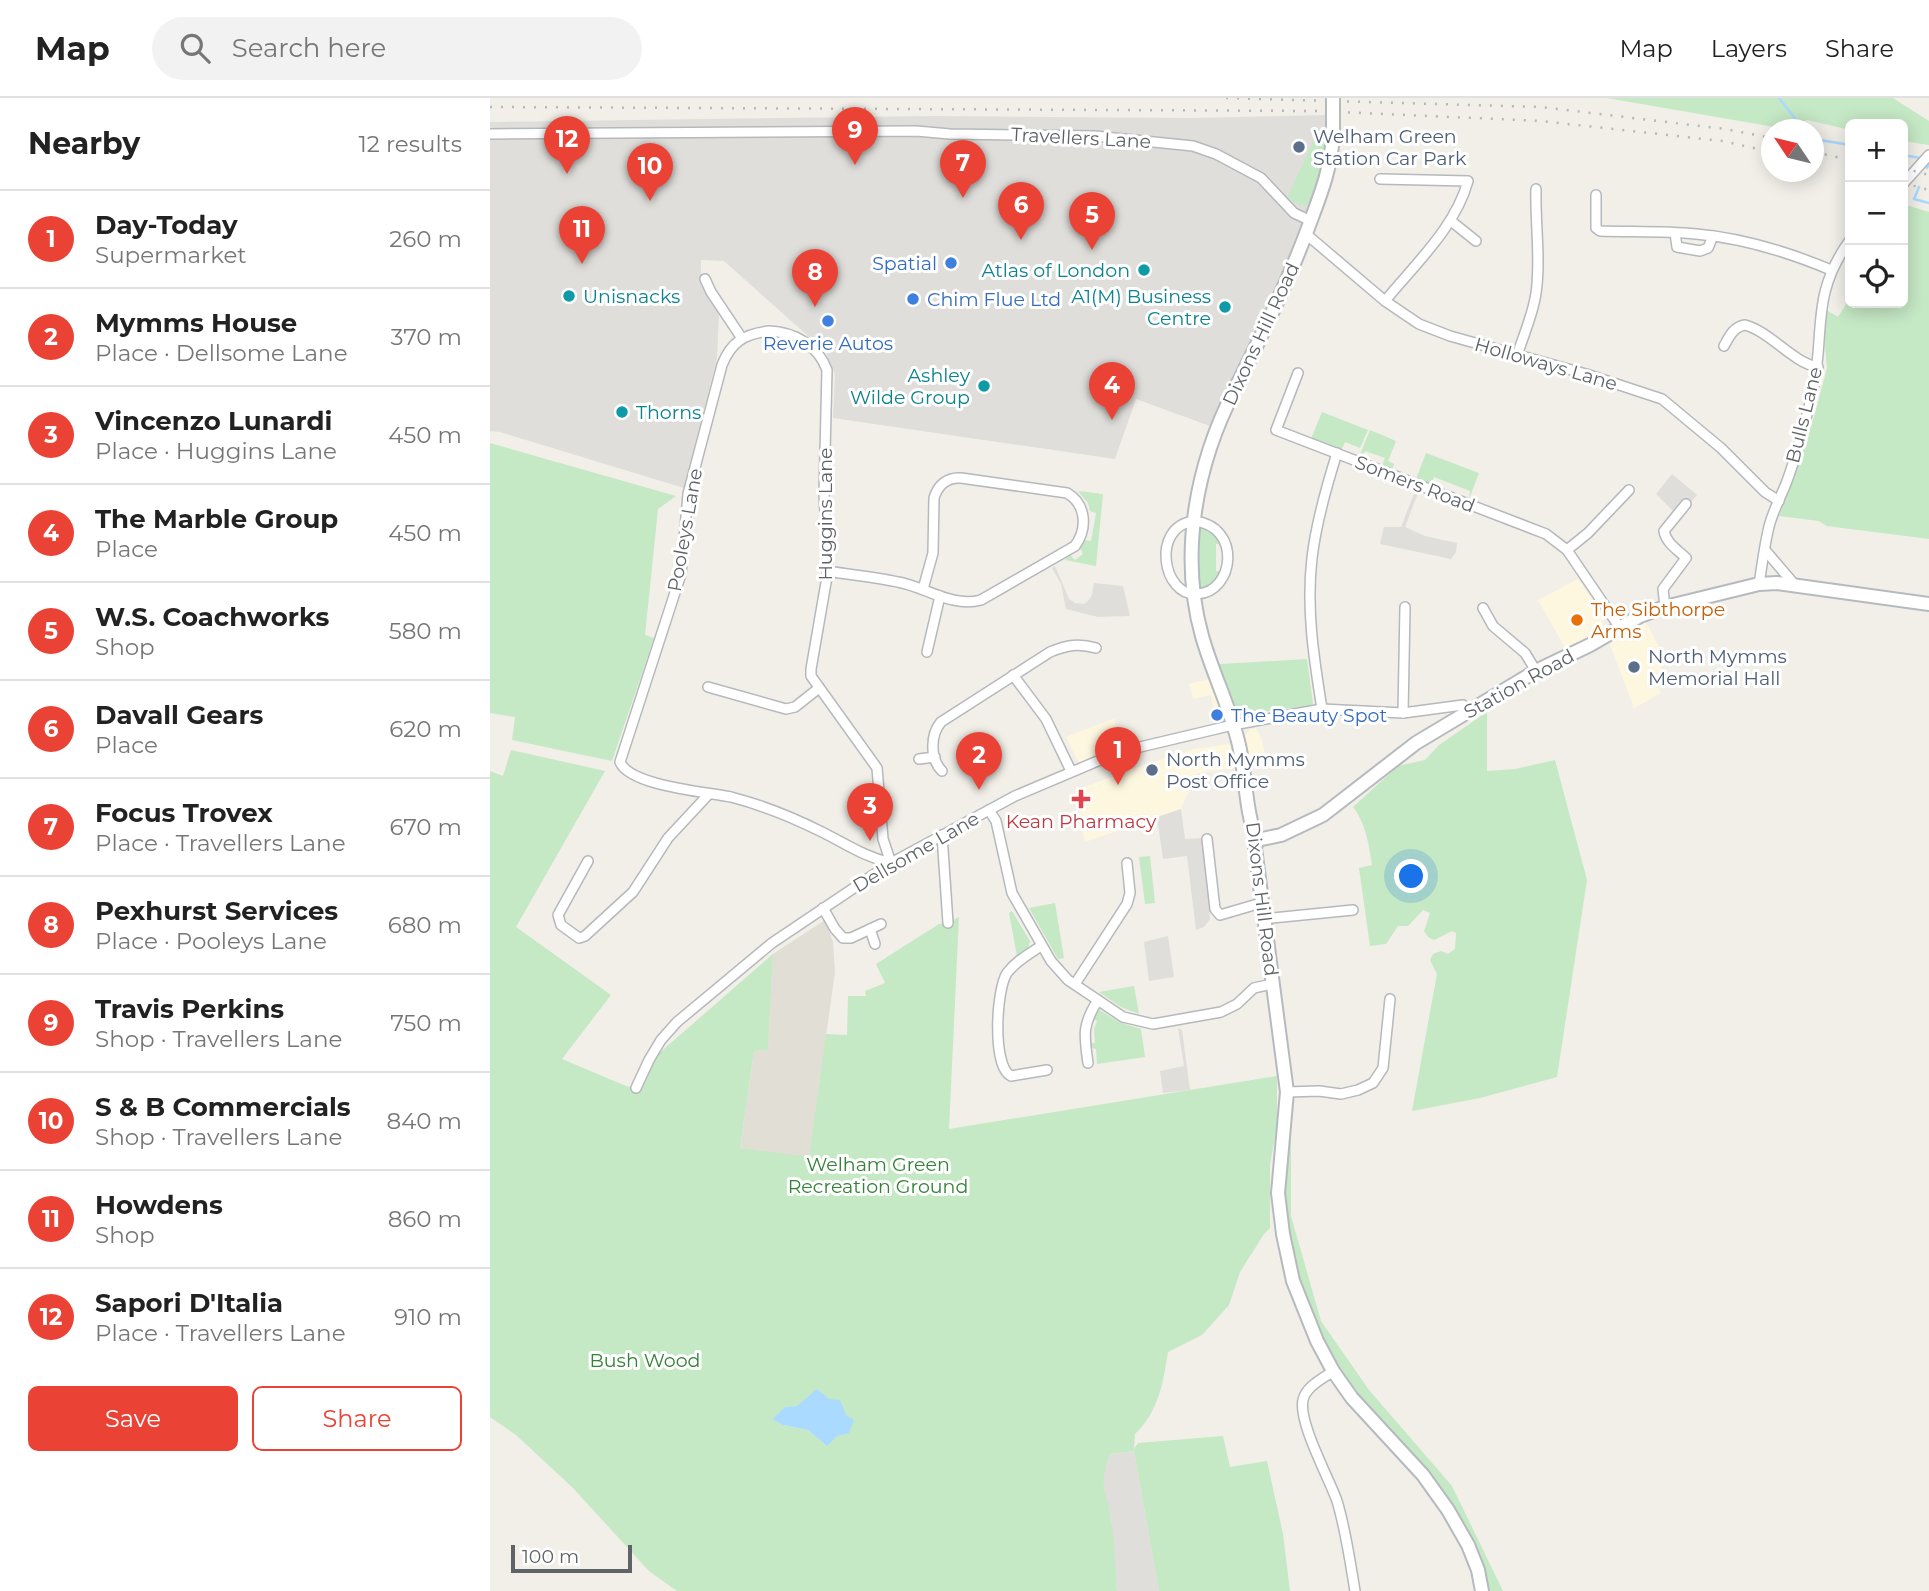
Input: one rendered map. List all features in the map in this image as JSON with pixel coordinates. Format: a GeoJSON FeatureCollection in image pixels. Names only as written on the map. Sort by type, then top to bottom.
{"type":"FeatureCollection","features":[{"type":"Feature","properties":{"kind":"street","name":"Dixons Hill Road"},"geometry":{"type":"LineString","coordinates":[[1333,98],[1333,133],[1327,175],[1306,234],[1269,322],[1220,419],[1203,473],[1194,520],[1191,557],[1193,595],[1209,661],[1238,742],[1257,840],[1255,848],[1261,904],[1287,1092],[1278,1193],[1293,1281],[1317,1341],[1333,1371],[1380,1431],[1423,1475],[1448,1510],[1468,1545],[1478,1570],[1482,1591]]}},
{"type":"Feature","properties":{"kind":"street","name":"Travellers Lane"},"geometry":{"type":"LineString","coordinates":[[490,134],[916,131],[933,134],[1095,136],[1165,142],[1194,146],[1235,162],[1261,178],[1294,213],[1311,221]]}},
{"type":"Feature","properties":{"kind":"street"},"geometry":{"type":"LineString","coordinates":[[1905,182],[1929,155]]}},
{"type":"Feature","properties":{"kind":"street"},"geometry":{"type":"LineString","coordinates":[[1380,179],[1468,180],[1463,199],[1451,221],[1385,300]]}},
{"type":"Feature","properties":{"kind":"street"},"geometry":{"type":"LineString","coordinates":[[1517,356],[1536,296],[1538,257],[1535,189]]}},
{"type":"Feature","properties":{"kind":"street"},"geometry":{"type":"LineString","coordinates":[[1596,195],[1596,228],[1600,232],[1713,236],[1756,244],[1831,270]]}},
{"type":"Feature","properties":{"kind":"street"},"geometry":{"type":"LineString","coordinates":[[1451,221],[1476,241]]}},
{"type":"Feature","properties":{"kind":"street"},"geometry":{"type":"LineString","coordinates":[[1675,233],[1677,247],[1700,251],[1708,248],[1713,236]]}},
{"type":"Feature","properties":{"kind":"street","name":"Holloways Lane"},"geometry":{"type":"LineString","coordinates":[[1306,234],[1403,315],[1435,331],[1586,374],[1662,399],[1721,448],[1765,492],[1779,501]]}},
{"type":"Feature","properties":{"kind":"street","name":"Bulls Lane"},"geometry":{"type":"LineString","coordinates":[[1759,584],[1768,529],[1800,441],[1818,367],[1821,304],[1831,270],[1847,245]]}},
{"type":"Feature","properties":{"kind":"street"},"geometry":{"type":"LineString","coordinates":[[705,279],[741,337]]}},
{"type":"Feature","properties":{"kind":"street"},"geometry":{"type":"LineString","coordinates":[[1724,346],[1733,331],[1745,325],[1792,352],[1805,364],[1818,367]]}},
{"type":"Feature","properties":{"kind":"street","name":"Huggins Lane"},"geometry":{"type":"LineString","coordinates":[[741,337],[769,331],[790,334],[813,348],[824,360],[827,370],[824,494],[828,572],[811,669],[814,682],[877,768],[883,839],[891,863]]}},
{"type":"Feature","properties":{"kind":"street","name":"Pooleys Lane"},"geometry":{"type":"LineString","coordinates":[[708,795],[637,776],[621,765],[621,757],[681,575],[688,494],[722,365],[727,352],[741,337]]}},
{"type":"Feature","properties":{"kind":"street"},"geometry":{"type":"LineString","coordinates":[[1298,373],[1276,430],[1337,453]]}},
{"type":"Feature","properties":{"kind":"street","name":"Somers Road"},"geometry":{"type":"LineString","coordinates":[[1322,709],[1311,632],[1312,557],[1324,496],[1337,453],[1546,534],[1567,550],[1620,628]]}},
{"type":"Feature","properties":{"kind":"street"},"geometry":{"type":"LineString","coordinates":[[828,572],[898,582],[964,602],[981,600],[1071,550],[1081,534],[1083,515],[1079,502],[1067,493],[961,478],[947,480],[936,491],[934,498],[933,553],[923,589]]}},
{"type":"Feature","properties":{"kind":"street"},"geometry":{"type":"LineString","coordinates":[[1567,550],[1588,533],[1629,490]]}},
{"type":"Feature","properties":{"kind":"street"},"geometry":{"type":"LineString","coordinates":[[1665,607],[1663,589],[1686,558],[1665,537],[1664,531],[1686,504]]}},
{"type":"Feature","properties":{"kind":"street"},"geometry":{"type":"LineString","coordinates":[[1194,520],[1207,522],[1217,530],[1225,540],[1227,553],[1224,576],[1219,583],[1205,593],[1193,595],[1181,588],[1172,577],[1165,558],[1166,548],[1174,533],[1185,523],[1194,520]]}},
{"type":"Feature","properties":{"kind":"street"},"geometry":{"type":"LineString","coordinates":[[1765,550],[1794,584]]}},
{"type":"Feature","properties":{"kind":"street","name":"Station Road"},"geometry":{"type":"LineString","coordinates":[[1257,840],[1281,835],[1323,815],[1403,751],[1469,710],[1536,671],[1665,607],[1759,584],[1794,584],[1929,604]]}},
{"type":"Feature","properties":{"kind":"street"},"geometry":{"type":"LineString","coordinates":[[926,652],[940,596]]}},
{"type":"Feature","properties":{"kind":"street"},"geometry":{"type":"LineString","coordinates":[[1402,713],[1405,607]]}},
{"type":"Feature","properties":{"kind":"street"},"geometry":{"type":"LineString","coordinates":[[1483,608],[1493,626],[1525,653],[1536,671]]}},
{"type":"Feature","properties":{"kind":"street"},"geometry":{"type":"LineString","coordinates":[[942,771],[937,766],[933,734],[941,722],[1062,647],[1083,644],[1096,648]]}},
{"type":"Feature","properties":{"kind":"street"},"geometry":{"type":"LineString","coordinates":[[1013,675],[1046,719],[1071,771]]}},
{"type":"Feature","properties":{"kind":"street"},"geometry":{"type":"LineString","coordinates":[[708,687],[786,709],[795,707],[819,688]]}},
{"type":"Feature","properties":{"kind":"street","name":"Dellsome Lane"},"geometry":{"type":"LineString","coordinates":[[636,1088],[649,1059],[677,1022],[772,943],[891,863],[989,810],[1071,771],[1143,745],[1322,709],[1402,713],[1463,705],[1469,710]]}},
{"type":"Feature","properties":{"kind":"street"},"geometry":{"type":"LineString","coordinates":[[919,760],[935,757]]}},
{"type":"Feature","properties":{"kind":"street"},"geometry":{"type":"LineString","coordinates":[[588,861],[558,915],[559,923],[579,938],[585,936],[628,898],[668,838],[708,795],[729,797],[764,808],[818,830],[867,857],[891,863]]}},
{"type":"Feature","properties":{"kind":"street"},"geometry":{"type":"LineString","coordinates":[[989,810],[996,821],[1012,893],[1041,946],[1057,970],[1098,1000],[1132,1020],[1165,1023],[1221,1012],[1237,1004],[1254,988],[1272,984]]}},
{"type":"Feature","properties":{"kind":"street"},"geometry":{"type":"LineString","coordinates":[[942,835],[948,923]]}},
{"type":"Feature","properties":{"kind":"street"},"geometry":{"type":"LineString","coordinates":[[1207,839],[1215,909],[1220,915],[1261,904]]}},
{"type":"Feature","properties":{"kind":"street"},"geometry":{"type":"LineString","coordinates":[[1075,984],[1127,904],[1130,893],[1127,863]]}},
{"type":"Feature","properties":{"kind":"street"},"geometry":{"type":"LineString","coordinates":[[823,908],[841,937],[851,938],[881,924]]}},
{"type":"Feature","properties":{"kind":"street"},"geometry":{"type":"LineString","coordinates":[[1263,919],[1353,910]]}},
{"type":"Feature","properties":{"kind":"street"},"geometry":{"type":"LineString","coordinates":[[870,929],[876,944]]}},
{"type":"Feature","properties":{"kind":"street"},"geometry":{"type":"LineString","coordinates":[[1041,946],[1016,963],[1002,984],[998,1032],[1003,1068],[1007,1074],[1011,1076],[1047,1070]]}},
{"type":"Feature","properties":{"kind":"street"},"geometry":{"type":"LineString","coordinates":[[1287,1092],[1319,1091],[1341,1094],[1373,1083],[1383,1068],[1390,999]]}},
{"type":"Feature","properties":{"kind":"street"},"geometry":{"type":"LineString","coordinates":[[1088,1063],[1085,1024],[1098,1000]]}},
{"type":"Feature","properties":{"kind":"street"},"geometry":{"type":"LineString","coordinates":[[1333,1371],[1307,1390],[1302,1407],[1311,1438],[1336,1500],[1346,1536],[1355,1591]]}},
{"type":"Feature","properties":{"kind":"shaded area"},"geometry":{"type":"Polygon","coordinates":[[[1325,115],[1327,145],[1322,177],[1301,236],[1210,426],[1136,399],[1115,459],[833,418],[835,374],[826,352],[724,261],[701,260],[701,285],[719,314],[717,358],[684,488],[490,431],[490,122],[936,116],[1192,118],[1325,115]]]}},
{"type":"Feature","properties":{"kind":"shaded area"},"geometry":{"type":"Polygon","coordinates":[[[1672,474],[1697,495],[1668,529],[1675,513],[1656,494],[1672,474]]]}},
{"type":"Feature","properties":{"kind":"shaded area"},"geometry":{"type":"Polygon","coordinates":[[[1415,491],[1418,493],[1405,527],[1425,536],[1457,543],[1456,552],[1451,559],[1380,544],[1384,527],[1401,527],[1415,491]]]}},
{"type":"Feature","properties":{"kind":"shaded area"},"geometry":{"type":"Polygon","coordinates":[[[1055,566],[1069,599],[1075,603],[1084,604],[1088,601],[1094,583],[1123,586],[1130,616],[1098,617],[1066,609],[1061,584],[1052,568],[1055,566]]]}},
{"type":"Feature","properties":{"kind":"shaded area"},"geometry":{"type":"Polygon","coordinates":[[[1578,579],[1604,616],[1602,630],[1565,648],[1538,600],[1578,579]]]}},
{"type":"Feature","properties":{"kind":"shaded area"},"geometry":{"type":"Polygon","coordinates":[[[1646,621],[1661,652],[1661,676],[1655,680],[1661,693],[1634,708],[1609,642],[1646,621]]]}},
{"type":"Feature","properties":{"kind":"shaded area"},"geometry":{"type":"Polygon","coordinates":[[[1209,679],[1222,713],[1221,722],[1217,723],[1211,695],[1193,699],[1189,684],[1209,679]]]}},
{"type":"Feature","properties":{"kind":"shaded area"},"geometry":{"type":"Polygon","coordinates":[[[1115,718],[1116,748],[1079,763],[1066,737],[1115,718]]]}},
{"type":"Feature","properties":{"kind":"shaded area"},"geometry":{"type":"Polygon","coordinates":[[[1256,728],[1262,740],[1266,760],[1250,764],[1246,734],[1256,728]]]}},
{"type":"Feature","properties":{"kind":"shaded area"},"geometry":{"type":"Polygon","coordinates":[[[1231,744],[1235,768],[1197,773],[1181,809],[1085,842],[1075,791],[1193,749],[1231,744]]]}},
{"type":"Feature","properties":{"kind":"shaded area"},"geometry":{"type":"Polygon","coordinates":[[[1181,809],[1185,839],[1203,838],[1210,919],[1204,927],[1196,930],[1187,856],[1163,859],[1157,817],[1181,809]]]}},
{"type":"Feature","properties":{"kind":"shaded area"},"geometry":{"type":"Polygon","coordinates":[[[825,920],[833,942],[835,972],[809,1158],[740,1148],[754,1051],[768,1050],[773,954],[825,920]]]}},
{"type":"Feature","properties":{"kind":"shaded area"},"geometry":{"type":"Polygon","coordinates":[[[1168,936],[1174,977],[1149,981],[1144,942],[1168,936]]]}},
{"type":"Feature","properties":{"kind":"shaded area"},"geometry":{"type":"Polygon","coordinates":[[[1178,1028],[1182,1030],[1190,1090],[1163,1093],[1160,1071],[1184,1066],[1178,1028]]]}},
{"type":"Feature","properties":{"kind":"shaded area"},"geometry":{"type":"Polygon","coordinates":[[[1134,1451],[1159,1591],[1117,1591],[1111,1517],[1105,1497],[1103,1475],[1110,1454],[1134,1451]]]}},
{"type":"Feature","properties":{"kind":"green space"},"geometry":{"type":"Polygon","coordinates":[[[1607,98],[1893,98],[1929,121],[1929,145],[1908,142],[1908,119],[1845,119],[1845,129],[1824,124],[1824,119],[1761,119],[1761,125],[1607,98]]]}},
{"type":"Feature","properties":{"kind":"green space"},"geometry":{"type":"Polygon","coordinates":[[[1326,127],[1325,155],[1319,183],[1313,201],[1303,206],[1287,198],[1319,129],[1326,127]]]}},
{"type":"Feature","properties":{"kind":"green space"},"geometry":{"type":"Polygon","coordinates":[[[1908,206],[1929,212],[1929,539],[1827,526],[1819,521],[1779,516],[1814,417],[1827,368],[1824,336],[1826,310],[1838,317],[1845,306],[1908,308],[1908,206]]]}},
{"type":"Feature","properties":{"kind":"green space"},"geometry":{"type":"Polygon","coordinates":[[[1322,412],[1368,430],[1360,448],[1345,442],[1341,451],[1311,439],[1322,412]]]}},
{"type":"Feature","properties":{"kind":"green space"},"geometry":{"type":"Polygon","coordinates":[[[1370,430],[1396,441],[1388,461],[1394,464],[1392,470],[1382,466],[1385,458],[1365,451],[1362,458],[1359,457],[1370,430]]]}},
{"type":"Feature","properties":{"kind":"green space"},"geometry":{"type":"Polygon","coordinates":[[[490,443],[676,496],[658,509],[645,635],[654,638],[612,761],[512,740],[515,717],[490,713],[490,443]]]}},
{"type":"Feature","properties":{"kind":"green space"},"geometry":{"type":"Polygon","coordinates":[[[1426,453],[1479,473],[1469,499],[1470,491],[1434,477],[1431,484],[1416,479],[1426,453]]]}},
{"type":"Feature","properties":{"kind":"green space"},"geometry":{"type":"Polygon","coordinates":[[[1078,491],[1103,494],[1096,566],[1065,560],[1070,555],[1075,560],[1083,554],[1080,548],[1085,540],[1091,541],[1096,513],[1090,511],[1088,503],[1078,491]]]}},
{"type":"Feature","properties":{"kind":"green space"},"geometry":{"type":"Polygon","coordinates":[[[1199,525],[1212,527],[1222,544],[1216,544],[1216,571],[1222,572],[1217,584],[1199,591],[1197,570],[1199,525]]]}},
{"type":"Feature","properties":{"kind":"green space"},"geometry":{"type":"Polygon","coordinates":[[[1307,659],[1313,704],[1308,707],[1276,709],[1247,717],[1235,713],[1219,669],[1220,664],[1307,659]]]}},
{"type":"Feature","properties":{"kind":"green space"},"geometry":{"type":"Polygon","coordinates":[[[1487,712],[1487,771],[1515,769],[1555,760],[1587,880],[1557,1077],[1480,1098],[1412,1111],[1437,974],[1430,960],[1433,954],[1441,951],[1448,954],[1455,949],[1456,933],[1452,931],[1434,940],[1428,937],[1424,931],[1430,913],[1423,910],[1408,926],[1398,926],[1386,944],[1370,946],[1359,868],[1372,865],[1364,827],[1353,807],[1398,766],[1425,760],[1439,745],[1487,712]]]}},
{"type":"Feature","properties":{"kind":"green space"},"geometry":{"type":"Polygon","coordinates":[[[511,750],[605,771],[516,927],[611,995],[562,1059],[626,1086],[641,1089],[657,1055],[773,954],[768,1050],[754,1051],[740,1148],[809,1157],[826,1034],[847,1035],[848,996],[866,996],[865,991],[885,983],[876,964],[939,924],[959,917],[949,1129],[1277,1076],[1277,1125],[1270,1165],[1270,1228],[1240,1272],[1229,1305],[1202,1335],[1168,1352],[1159,1396],[1150,1416],[1135,1434],[1134,1449],[1138,1443],[1223,1436],[1230,1467],[1267,1461],[1283,1534],[1290,1591],[1159,1591],[1134,1451],[1110,1454],[1104,1474],[1117,1591],[677,1591],[649,1571],[572,1487],[516,1435],[490,1417],[490,771],[503,776],[511,750]],[[797,1406],[785,1407],[772,1419],[783,1425],[808,1430],[827,1446],[797,1406]]]}},
{"type":"Feature","properties":{"kind":"green space"},"geometry":{"type":"Polygon","coordinates":[[[1150,856],[1155,903],[1145,904],[1139,857],[1150,856]]]}},
{"type":"Feature","properties":{"kind":"green space"},"geometry":{"type":"Polygon","coordinates":[[[1055,903],[1064,958],[1058,959],[1029,908],[1055,903]]]}},
{"type":"Feature","properties":{"kind":"green space"},"geometry":{"type":"Polygon","coordinates":[[[1012,911],[1030,941],[1028,948],[1017,956],[1009,913],[1012,911]]]}},
{"type":"Feature","properties":{"kind":"green space"},"geometry":{"type":"Polygon","coordinates":[[[1134,986],[1139,1014],[1121,1007],[1099,992],[1134,986]]]}},
{"type":"Feature","properties":{"kind":"green space"},"geometry":{"type":"Polygon","coordinates":[[[1098,1009],[1119,1022],[1141,1029],[1145,1057],[1097,1064],[1096,1049],[1089,1047],[1089,1043],[1095,1043],[1094,1029],[1097,1021],[1091,1017],[1098,1009]]]}},
{"type":"Feature","properties":{"kind":"green space"},"geometry":{"type":"Polygon","coordinates":[[[1291,1113],[1291,1216],[1321,1321],[1369,1390],[1452,1486],[1503,1591],[1486,1591],[1477,1555],[1390,1435],[1339,1372],[1319,1338],[1289,1260],[1282,1179],[1291,1113]]]}},
{"type":"Feature","properties":{"kind":"water"},"geometry":{"type":"Polygon","coordinates":[[[817,1389],[829,1399],[840,1400],[846,1415],[854,1420],[849,1433],[837,1436],[827,1446],[808,1430],[783,1425],[772,1419],[785,1407],[797,1406],[817,1389]]]}},
{"type":"Feature","properties":{"kind":"waterway"},"geometry":{"type":"LineString","coordinates":[[1779,98],[1795,119]]}},
{"type":"Feature","properties":{"kind":"waterway"},"geometry":{"type":"LineString","coordinates":[[1824,141],[1845,144]]}},
{"type":"Feature","properties":{"kind":"waterway"},"geometry":{"type":"LineString","coordinates":[[1908,156],[1920,158]]}},
{"type":"Feature","properties":{"kind":"waterway"},"geometry":{"type":"LineString","coordinates":[[1927,168],[1929,164]]}},
{"type":"Feature","properties":{"kind":"waterway"},"geometry":{"type":"LineString","coordinates":[[1919,187],[1914,199],[1929,203]]}},
{"type":"Feature","properties":{"kind":"railway"},"geometry":{"type":"LineString","coordinates":[[1226,98],[1541,107],[1725,129],[1761,136]]}},
{"type":"Feature","properties":{"kind":"railway"},"geometry":{"type":"LineString","coordinates":[[490,107],[1317,111],[1541,121],[1722,141],[1761,150]]}},
{"type":"Feature","properties":{"kind":"railway"},"geometry":{"type":"LineString","coordinates":[[1824,154],[1845,159]]}},
{"type":"Feature","properties":{"kind":"railway"},"geometry":{"type":"LineString","coordinates":[[1908,169],[1929,175]]}},
{"type":"Feature","properties":{"kind":"railway"},"geometry":{"type":"LineString","coordinates":[[1908,184],[1929,190]]}},
{"type":"Feature","properties":{"kind":"place","name":"Welham Green Station Car Park"},"geometry":{"type":"Point","coordinates":[1299,147]}},
{"type":"Feature","properties":{"kind":"place","name":"Travis Perkins"},"geometry":{"type":"Point","coordinates":[855,165]}},
{"type":"Feature","properties":{"kind":"place","name":"Sapori D'Italia"},"geometry":{"type":"Point","coordinates":[567,174]}},
{"type":"Feature","properties":{"kind":"place","name":"Focus Trovex"},"geometry":{"type":"Point","coordinates":[963,198]}},
{"type":"Feature","properties":{"kind":"place","name":"S & B Commercials"},"geometry":{"type":"Point","coordinates":[650,201]}},
{"type":"Feature","properties":{"kind":"place","name":"Davall Gears"},"geometry":{"type":"Point","coordinates":[1021,240]}},
{"type":"Feature","properties":{"kind":"place","name":"W.S. Coachworks"},"geometry":{"type":"Point","coordinates":[1092,250]}},
{"type":"Feature","properties":{"kind":"place","name":"Spatial"},"geometry":{"type":"Point","coordinates":[951,263]}},
{"type":"Feature","properties":{"kind":"place","name":"Howdens"},"geometry":{"type":"Point","coordinates":[582,264]}},
{"type":"Feature","properties":{"kind":"place","name":"Atlas of London"},"geometry":{"type":"Point","coordinates":[1144,270]}},
{"type":"Feature","properties":{"kind":"place","name":"Unisnacks"},"geometry":{"type":"Point","coordinates":[569,296]}},
{"type":"Feature","properties":{"kind":"place","name":"Chim Flue Ltd"},"geometry":{"type":"Point","coordinates":[913,299]}},
{"type":"Feature","properties":{"kind":"place","name":"Pexhurst Services"},"geometry":{"type":"Point","coordinates":[815,307]}},
{"type":"Feature","properties":{"kind":"place","name":"A1(M) Business Centre"},"geometry":{"type":"Point","coordinates":[1225,307]}},
{"type":"Feature","properties":{"kind":"place","name":"Reverie Autos"},"geometry":{"type":"Point","coordinates":[828,321]}},
{"type":"Feature","properties":{"kind":"place","name":"Ashley Wilde Group"},"geometry":{"type":"Point","coordinates":[984,386]}},
{"type":"Feature","properties":{"kind":"place","name":"Thorns"},"geometry":{"type":"Point","coordinates":[622,412]}},
{"type":"Feature","properties":{"kind":"place","name":"The Marble Group"},"geometry":{"type":"Point","coordinates":[1112,420]}},
{"type":"Feature","properties":{"kind":"place","name":"The Sibthorpe Arms"},"geometry":{"type":"Point","coordinates":[1577,620]}},
{"type":"Feature","properties":{"kind":"place","name":"North Mymms Memorial Hall"},"geometry":{"type":"Point","coordinates":[1634,667]}},
{"type":"Feature","properties":{"kind":"place","name":"The Beauty Spot"},"geometry":{"type":"Point","coordinates":[1217,715]}},
{"type":"Feature","properties":{"kind":"place","name":"North Mymms Post Office"},"geometry":{"type":"Point","coordinates":[1152,770]}},
{"type":"Feature","properties":{"kind":"place","name":"Day-Today"},"geometry":{"type":"Point","coordinates":[1118,785]}},
{"type":"Feature","properties":{"kind":"place","name":"Mymms House"},"geometry":{"type":"Point","coordinates":[979,790]}},
{"type":"Feature","properties":{"kind":"place","name":"Kean Pharmacy"},"geometry":{"type":"Point","coordinates":[1081,799]}},
{"type":"Feature","properties":{"kind":"place","name":"Vincenzo Lunardi"},"geometry":{"type":"Point","coordinates":[870,841]}},
{"type":"Feature","properties":{"kind":"park label","name":"Welham Green Recreation Ground"},"geometry":{"type":"Point","coordinates":[878,1175]}},
{"type":"Feature","properties":{"kind":"park label","name":"Bush Wood"},"geometry":{"type":"Point","coordinates":[645,1360]}}]}
